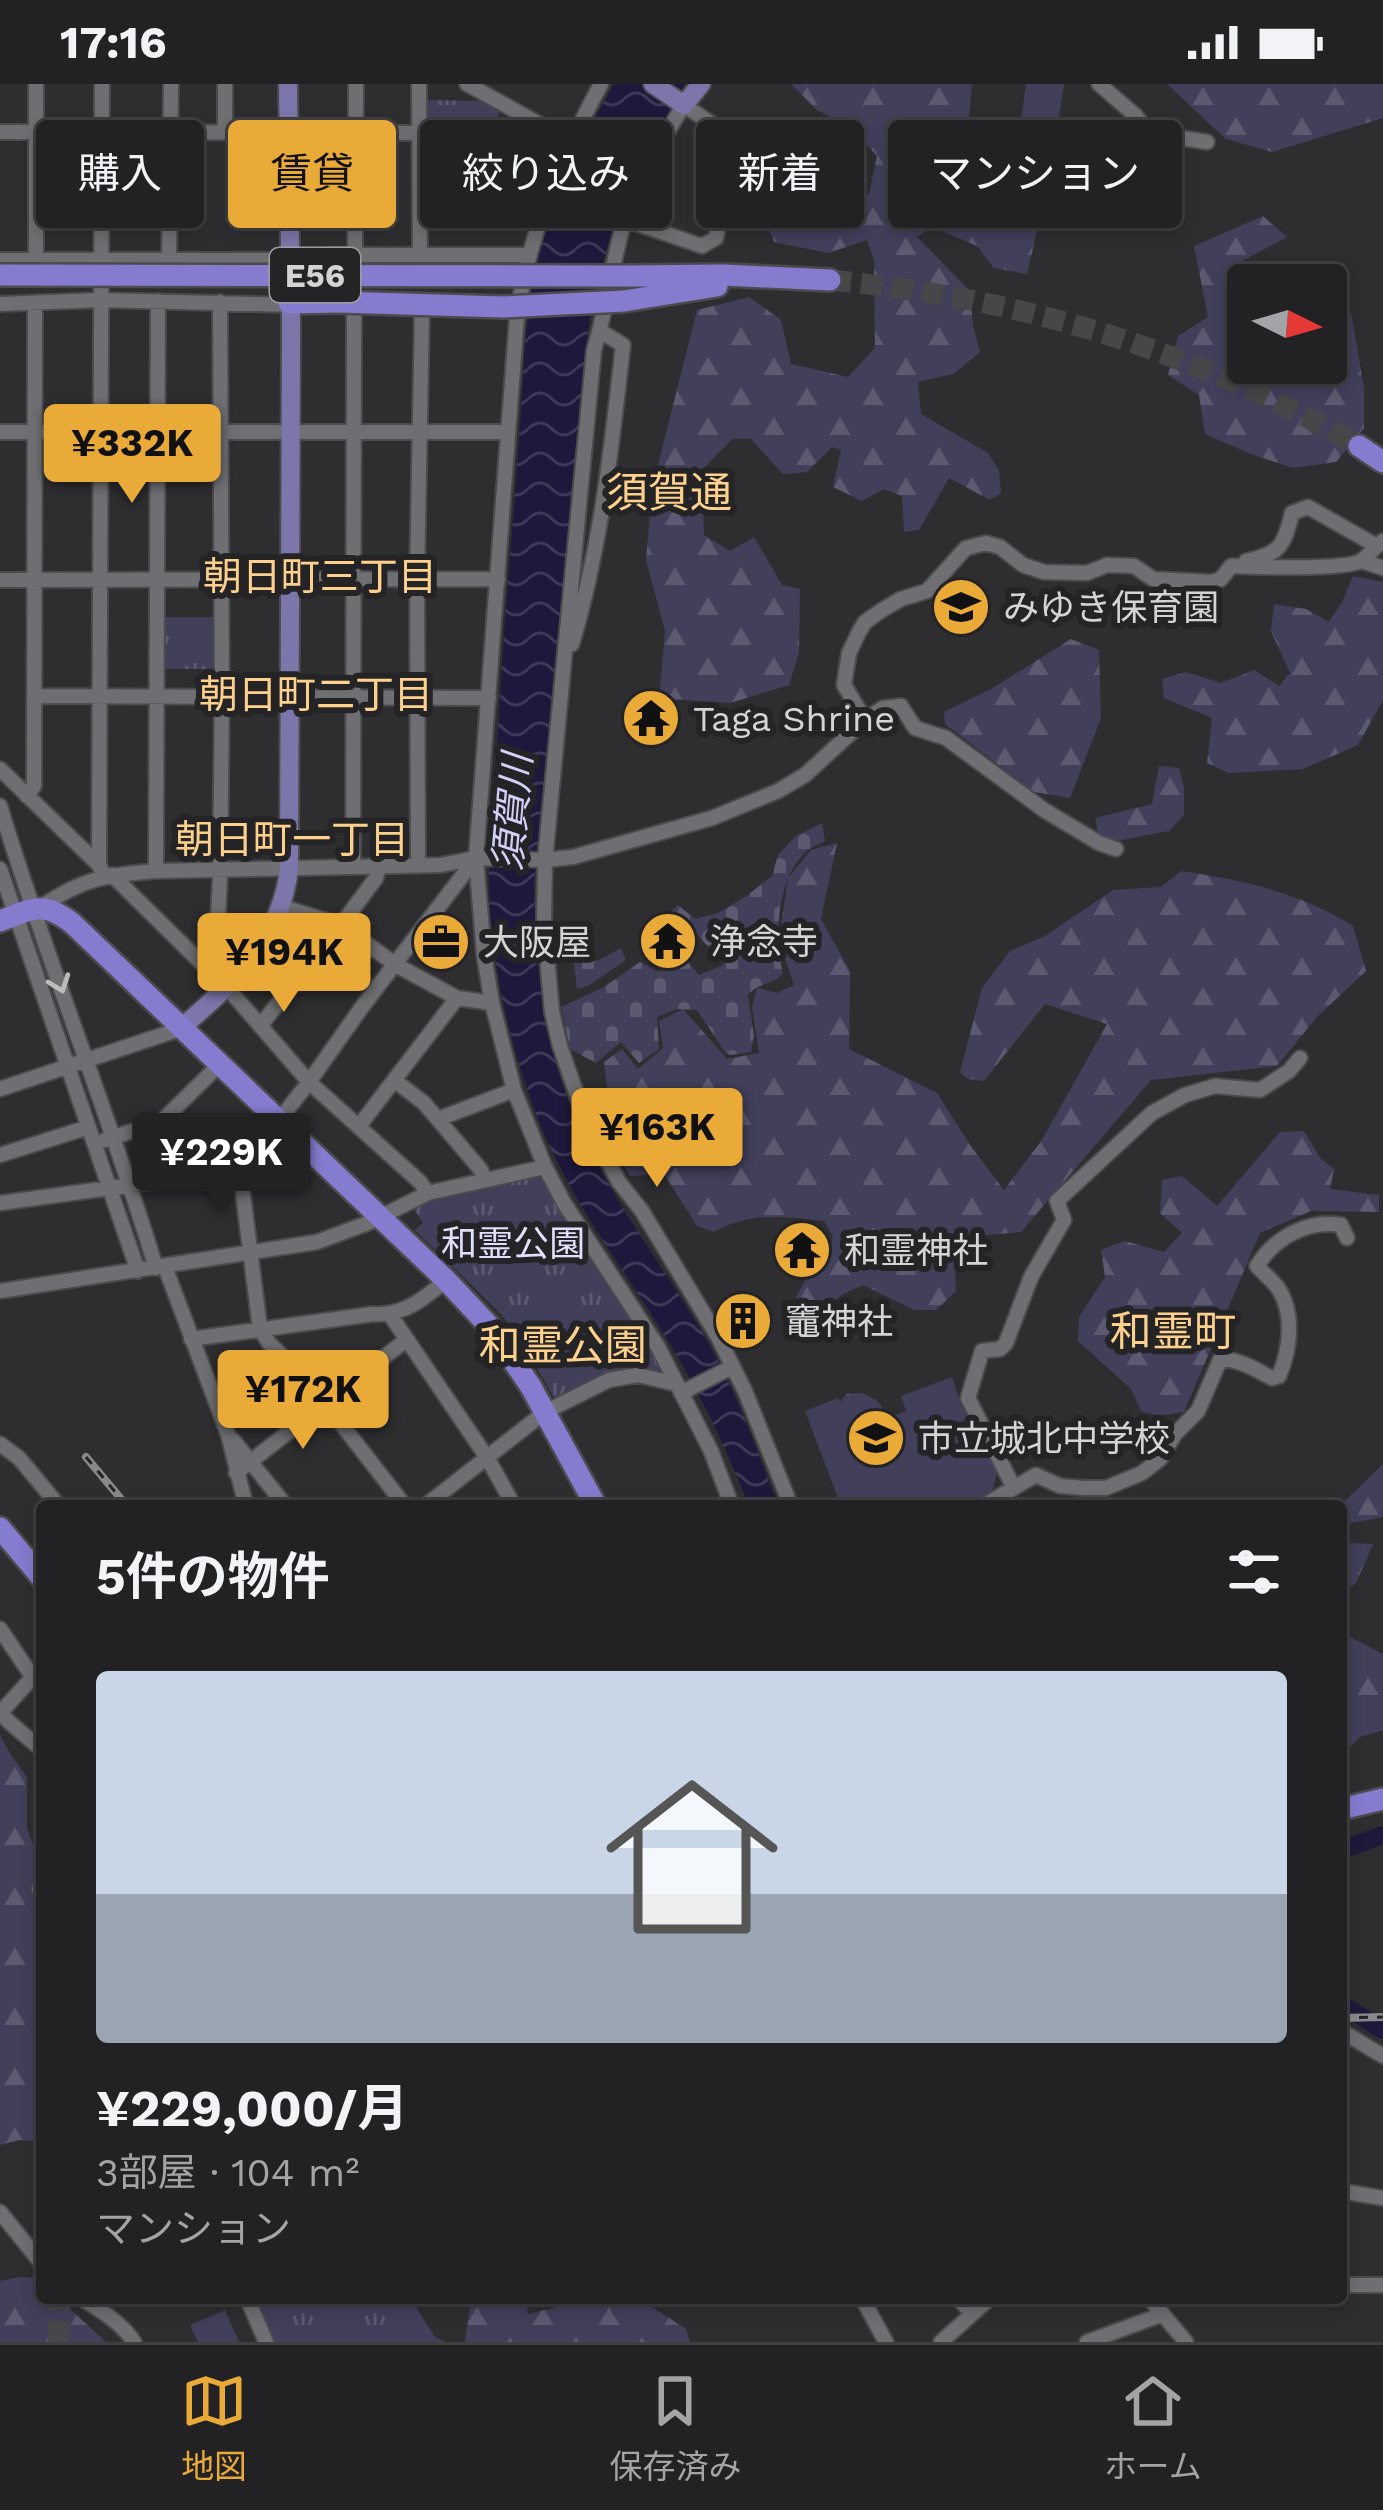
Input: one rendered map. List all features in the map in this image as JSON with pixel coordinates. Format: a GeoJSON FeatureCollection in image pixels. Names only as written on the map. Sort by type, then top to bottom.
{"type":"FeatureCollection","features":[{"type":"Feature","properties":{"kind":"highway"},"geometry":{"type":"LineString","coordinates":[[288,262],[345,258],[559,264],[665,276],[830,280]]}},
{"type":"Feature","properties":{"kind":"highway","name":"E56"},"geometry":{"type":"LineString","coordinates":[[0,275],[630,273]]}},
{"type":"Feature","properties":{"kind":"highway"},"geometry":{"type":"LineString","coordinates":[[289,303],[503,307],[624,301],[795,278]]}},
{"type":"Feature","properties":{"kind":"highway"},"geometry":{"type":"LineString","coordinates":[[1359,446],[1383,461]]}},
{"type":"Feature","properties":{"kind":"highway"},"geometry":{"type":"LineString","coordinates":[[22,913],[56,911],[72,923],[446,1280],[506,1348],[593,1500]]}},
{"type":"Feature","properties":{"kind":"highway"},"geometry":{"type":"LineString","coordinates":[[0,1528],[36,1563]]}},
{"type":"Feature","properties":{"kind":"highway"},"geometry":{"type":"LineString","coordinates":[[1347,1808],[1383,1799]]}},
{"type":"Feature","properties":{"kind":"main road"},"geometry":{"type":"LineString","coordinates":[[288,84],[288,120]]}},
{"type":"Feature","properties":{"kind":"main road"},"geometry":{"type":"LineString","coordinates":[[652,84],[681,103],[701,84]]}},
{"type":"Feature","properties":{"kind":"main road"},"geometry":{"type":"LineString","coordinates":[[180,1029],[266,940],[289,869],[288,228]]}},
{"type":"Feature","properties":{"kind":"street"},"geometry":{"type":"LineString","coordinates":[[36,84],[36,120]]}},
{"type":"Feature","properties":{"kind":"street"},"geometry":{"type":"LineString","coordinates":[[101,120],[102,84]]}},
{"type":"Feature","properties":{"kind":"street"},"geometry":{"type":"LineString","coordinates":[[171,84],[171,120]]}},
{"type":"Feature","properties":{"kind":"street"},"geometry":{"type":"LineString","coordinates":[[224,132],[225,84]]}},
{"type":"Feature","properties":{"kind":"street"},"geometry":{"type":"LineString","coordinates":[[356,84],[356,120]]}},
{"type":"Feature","properties":{"kind":"street"},"geometry":{"type":"LineString","coordinates":[[419,84],[420,254]]}},
{"type":"Feature","properties":{"kind":"street"},"geometry":{"type":"LineString","coordinates":[[467,84],[532,120]]}},
{"type":"Feature","properties":{"kind":"street"},"geometry":{"type":"LineString","coordinates":[[582,120],[602,84]]}},
{"type":"Feature","properties":{"kind":"street"},"geometry":{"type":"LineString","coordinates":[[1099,84],[1136,116],[1148,134],[1208,142]]}},
{"type":"Feature","properties":{"kind":"street"},"geometry":{"type":"LineString","coordinates":[[649,228],[702,246],[716,238],[724,195],[719,135],[681,103],[672,121]]}},
{"type":"Feature","properties":{"kind":"street"},"geometry":{"type":"LineString","coordinates":[[0,132],[36,132]]}},
{"type":"Feature","properties":{"kind":"street"},"geometry":{"type":"LineString","coordinates":[[204,132],[228,132]]}},
{"type":"Feature","properties":{"kind":"street"},"geometry":{"type":"LineString","coordinates":[[396,133],[419,133]]}},
{"type":"Feature","properties":{"kind":"street"},"geometry":{"type":"LineString","coordinates":[[36,228],[36,260]]}},
{"type":"Feature","properties":{"kind":"street"},"geometry":{"type":"LineString","coordinates":[[100,228],[100,696],[105,872]]}},
{"type":"Feature","properties":{"kind":"street"},"geometry":{"type":"LineString","coordinates":[[170,228],[170,261]]}},
{"type":"Feature","properties":{"kind":"street"},"geometry":{"type":"LineString","coordinates":[[348,228],[345,258],[527,255]]}},
{"type":"Feature","properties":{"kind":"street"},"geometry":{"type":"LineString","coordinates":[[537,228],[527,255],[517,316],[508,432],[480,858],[484,956],[514,1090],[545,1167],[682,1389],[730,1500]]}},
{"type":"Feature","properties":{"kind":"street"},"geometry":{"type":"LineString","coordinates":[[624,228],[591,372],[541,860],[552,1012],[586,1118],[619,1182],[642,1211],[718,1337],[789,1500]]}},
{"type":"Feature","properties":{"kind":"street"},"geometry":{"type":"LineString","coordinates":[[0,260],[288,262]]}},
{"type":"Feature","properties":{"kind":"street"},"geometry":{"type":"LineString","coordinates":[[0,304],[100,300],[289,303]]}},
{"type":"Feature","properties":{"kind":"street"},"geometry":{"type":"LineString","coordinates":[[156,871],[158,301]]}},
{"type":"Feature","properties":{"kind":"street"},"geometry":{"type":"LineString","coordinates":[[220,302],[221,983]]}},
{"type":"Feature","properties":{"kind":"street"},"geometry":{"type":"LineString","coordinates":[[27,796],[34,786],[35,303]]}},
{"type":"Feature","properties":{"kind":"street"},"geometry":{"type":"LineString","coordinates":[[352,867],[356,431],[346,307],[517,316]]}},
{"type":"Feature","properties":{"kind":"street"},"geometry":{"type":"LineString","coordinates":[[418,865],[422,311]]}},
{"type":"Feature","properties":{"kind":"street"},"geometry":{"type":"LineString","coordinates":[[564,664],[585,602],[614,430],[623,345],[600,331]]}},
{"type":"Feature","properties":{"kind":"street"},"geometry":{"type":"LineString","coordinates":[[0,432],[508,432]]}},
{"type":"Feature","properties":{"kind":"street"},"geometry":{"type":"LineString","coordinates":[[865,720],[844,686],[859,632],[865,622],[901,599],[927,591],[966,548],[986,542],[1044,572],[1087,573],[1107,565],[1134,566],[1153,579],[1212,582],[1231,566],[1266,556],[1285,542],[1292,513],[1308,507],[1379,543],[1362,561]]}},
{"type":"Feature","properties":{"kind":"street"},"geometry":{"type":"LineString","coordinates":[[1231,566],[1362,561],[1383,568]]}},
{"type":"Feature","properties":{"kind":"street"},"geometry":{"type":"LineString","coordinates":[[0,580],[498,579]]}},
{"type":"Feature","properties":{"kind":"street"},"geometry":{"type":"LineString","coordinates":[[34,696],[489,698]]}},
{"type":"Feature","properties":{"kind":"street"},"geometry":{"type":"LineString","coordinates":[[22,913],[105,872],[379,867],[572,856],[712,818],[778,791],[805,775],[865,720],[883,708],[901,706],[916,728],[946,738],[1044,810],[1116,849]]}},
{"type":"Feature","properties":{"kind":"street"},"geometry":{"type":"LineString","coordinates":[[0,769],[221,983],[309,1082],[428,1193]]}},
{"type":"Feature","properties":{"kind":"street"},"geometry":{"type":"LineString","coordinates":[[0,806],[22,913],[138,1271]]}},
{"type":"Feature","properties":{"kind":"street"},"geometry":{"type":"LineString","coordinates":[[0,1203],[240,1170],[480,858]]}},
{"type":"Feature","properties":{"kind":"street"},"geometry":{"type":"LineString","coordinates":[[260,1026],[341,925],[379,867]]}},
{"type":"Feature","properties":{"kind":"street"},"geometry":{"type":"LineString","coordinates":[[0,869],[88,1059],[160,1268],[228,1434],[244,1500]]}},
{"type":"Feature","properties":{"kind":"street"},"geometry":{"type":"LineString","coordinates":[[280,906],[341,925],[396,965],[457,998],[492,1003]]}},
{"type":"Feature","properties":{"kind":"street"},"geometry":{"type":"LineString","coordinates":[[359,1126],[457,998]]}},
{"type":"Feature","properties":{"kind":"street"},"geometry":{"type":"LineString","coordinates":[[0,1089],[180,1029]]}},
{"type":"Feature","properties":{"kind":"street"},"geometry":{"type":"LineString","coordinates":[[1014,1488],[968,1398],[982,1351],[1000,1349],[1006,1343],[1031,1277],[1064,1220],[1057,1201],[1152,1112],[1215,1086],[1260,1090],[1300,1058]]}},
{"type":"Feature","properties":{"kind":"street"},"geometry":{"type":"LineString","coordinates":[[0,1155],[92,1134],[114,1138],[161,1122],[218,1066]]}},
{"type":"Feature","properties":{"kind":"street"},"geometry":{"type":"LineString","coordinates":[[394,1080],[424,1103],[481,1169],[484,1180]]}},
{"type":"Feature","properties":{"kind":"street"},"geometry":{"type":"LineString","coordinates":[[438,1119],[514,1090]]}},
{"type":"Feature","properties":{"kind":"street"},"geometry":{"type":"LineString","coordinates":[[0,1291],[317,1242],[428,1193],[545,1167]]}},
{"type":"Feature","properties":{"kind":"street"},"geometry":{"type":"LineString","coordinates":[[240,1170],[260,1329],[308,1381],[399,1500]]}},
{"type":"Feature","properties":{"kind":"street"},"geometry":{"type":"LineString","coordinates":[[993,1500],[1036,1475],[1060,1486],[1084,1488],[1127,1481],[1160,1459],[1175,1434],[1198,1411],[1220,1360],[1229,1359],[1272,1378],[1279,1376],[1288,1354],[1284,1302],[1278,1288],[1257,1266],[1279,1238],[1316,1225],[1341,1225],[1347,1238]]}},
{"type":"Feature","properties":{"kind":"street"},"geometry":{"type":"LineString","coordinates":[[190,1339],[373,1314],[391,1316],[446,1280]]}},
{"type":"Feature","properties":{"kind":"street"},"geometry":{"type":"LineString","coordinates":[[391,1316],[511,1500]]}},
{"type":"Feature","properties":{"kind":"street"},"geometry":{"type":"LineString","coordinates":[[236,1474],[406,1340]]}},
{"type":"Feature","properties":{"kind":"street"},"geometry":{"type":"LineString","coordinates":[[433,1500],[545,1412],[602,1383],[627,1375],[682,1389],[728,1369]]}},
{"type":"Feature","properties":{"kind":"street"},"geometry":{"type":"LineString","coordinates":[[228,1434],[281,1500]]}},
{"type":"Feature","properties":{"kind":"street"},"geometry":{"type":"LineString","coordinates":[[0,1444],[54,1500]]}},
{"type":"Feature","properties":{"kind":"street"},"geometry":{"type":"LineString","coordinates":[[0,1629],[36,1665]]}},
{"type":"Feature","properties":{"kind":"street"},"geometry":{"type":"LineString","coordinates":[[36,1671],[0,1711],[36,1744]]}},
{"type":"Feature","properties":{"kind":"street"},"geometry":{"type":"LineString","coordinates":[[1347,2035],[1383,2056]]}},
{"type":"Feature","properties":{"kind":"street"},"geometry":{"type":"LineString","coordinates":[[1347,2192],[1382,2198],[1383,2215]]}},
{"type":"Feature","properties":{"kind":"street"},"geometry":{"type":"LineString","coordinates":[[0,2212],[36,2257]]}},
{"type":"Feature","properties":{"kind":"street"},"geometry":{"type":"LineString","coordinates":[[1347,2285],[1383,2285]]}},
{"type":"Feature","properties":{"kind":"street"},"geometry":{"type":"LineString","coordinates":[[89,2304],[134,2342]]}},
{"type":"Feature","properties":{"kind":"street"},"geometry":{"type":"LineString","coordinates":[[250,2304],[266,2342]]}},
{"type":"Feature","properties":{"kind":"street"},"geometry":{"type":"LineString","coordinates":[[865,2304],[886,2342]]}},
{"type":"Feature","properties":{"kind":"street"},"geometry":{"type":"LineString","coordinates":[[964,2304],[973,2314]]}},
{"type":"Feature","properties":{"kind":"street"},"geometry":{"type":"LineString","coordinates":[[940,2342],[984,2304]]}},
{"type":"Feature","properties":{"kind":"street"},"geometry":{"type":"LineString","coordinates":[[1154,2304],[1186,2342]]}},
{"type":"Feature","properties":{"kind":"street"},"geometry":{"type":"LineString","coordinates":[[1087,2342],[1163,2314]]}},
{"type":"Feature","properties":{"kind":"green space"},"geometry":{"type":"Polygon","coordinates":[[[791,84],[972,84],[969,120],[888,120],[888,228],[930,228],[917,237],[970,291],[980,352],[953,374],[918,382],[921,414],[988,453],[999,471],[1001,493],[990,500],[949,478],[919,530],[904,532],[902,496],[884,489],[862,501],[833,487],[841,450],[832,447],[807,472],[783,474],[751,439],[732,439],[702,470],[704,535],[730,551],[754,537],[782,585],[800,589],[799,652],[789,685],[730,703],[670,699],[660,689],[665,631],[646,560],[652,489],[697,310],[749,297],[781,320],[791,364],[848,377],[875,348],[874,260],[867,240],[828,253],[774,242],[768,228],[864,228],[864,195],[869,194],[877,156],[864,142],[864,120],[837,120],[817,110],[791,84]]]}},
{"type":"Feature","properties":{"kind":"green space"},"geometry":{"type":"Polygon","coordinates":[[[1026,84],[1064,84],[1058,120],[1021,120],[1026,84]]]}},
{"type":"Feature","properties":{"kind":"green space"},"geometry":{"type":"Polygon","coordinates":[[[1167,84],[1383,84],[1383,118],[1272,152],[1226,139],[1167,84]]]}},
{"type":"Feature","properties":{"kind":"green space"},"geometry":{"type":"Polygon","coordinates":[[[426,100],[486,101],[499,108],[499,120],[426,120],[426,100]]]}},
{"type":"Feature","properties":{"kind":"green space"},"geometry":{"type":"Polygon","coordinates":[[[1263,216],[1287,237],[1238,264],[1227,264],[1227,384],[1347,384],[1347,310],[1351,313],[1364,388],[1364,428],[1336,462],[1293,468],[1205,434],[1199,395],[1168,375],[1178,336],[1208,317],[1194,246],[1263,216]]]}},
{"type":"Feature","properties":{"kind":"green space"},"geometry":{"type":"Polygon","coordinates":[[[934,228],[1038,228],[1027,274],[994,268],[977,246],[934,228]]]}},
{"type":"Feature","properties":{"kind":"green space"},"geometry":{"type":"Polygon","coordinates":[[[1353,576],[1383,582],[1383,700],[1358,745],[1303,769],[1229,773],[1207,763],[1212,718],[1164,698],[1162,679],[1186,672],[1221,683],[1254,670],[1279,686],[1290,673],[1271,631],[1274,604],[1306,609],[1329,622],[1353,576]]]}},
{"type":"Feature","properties":{"kind":"green space"},"geometry":{"type":"Polygon","coordinates":[[[162,617],[217,617],[216,669],[162,669],[162,617]]]}},
{"type":"Feature","properties":{"kind":"green space"},"geometry":{"type":"Polygon","coordinates":[[[1071,639],[1099,650],[1101,718],[1070,798],[1034,792],[945,724],[944,712],[1071,639]]]}},
{"type":"Feature","properties":{"kind":"green space"},"geometry":{"type":"Polygon","coordinates":[[[1159,766],[1179,768],[1184,815],[1169,831],[1117,841],[1098,833],[1095,818],[1152,804],[1159,766]]]}},
{"type":"Feature","properties":{"kind":"green space"},"geometry":{"type":"Polygon","coordinates":[[[822,823],[825,841],[800,858],[782,898],[779,945],[783,974],[748,995],[754,1036],[751,1052],[730,1055],[697,1010],[677,1009],[657,1017],[659,1049],[639,1063],[621,1042],[596,1063],[570,1049],[561,1007],[604,987],[640,962],[658,972],[682,955],[699,975],[723,965],[716,943],[708,947],[696,933],[690,938],[670,912],[678,905],[695,919],[718,913],[772,876],[778,855],[796,836],[822,823]]]}},
{"type":"Feature","properties":{"kind":"green space"},"geometry":{"type":"Polygon","coordinates":[[[837,843],[821,919],[850,971],[849,1049],[937,1093],[1004,1190],[1042,1140],[1107,1024],[1045,1004],[984,1081],[968,1079],[960,1072],[982,988],[1010,951],[1045,936],[1113,890],[1161,887],[1181,871],[1270,889],[1333,914],[1353,926],[1366,971],[1317,1017],[1277,1066],[1151,1080],[1021,1232],[953,1238],[956,1291],[936,1310],[914,1310],[863,1285],[816,1314],[807,1313],[796,1297],[805,1281],[827,1266],[833,1236],[824,1221],[754,1218],[714,1232],[697,1226],[664,1174],[630,1176],[614,1148],[604,1062],[622,1049],[638,1069],[663,1048],[659,1021],[683,1009],[727,1059],[759,1053],[752,1007],[757,988],[777,993],[794,985],[779,940],[788,878],[811,850],[837,843]]]}},
{"type":"Feature","properties":{"kind":"green space"},"geometry":{"type":"Polygon","coordinates":[[[621,948],[626,960],[577,989],[574,963],[599,960],[621,948]]]}},
{"type":"Feature","properties":{"kind":"green space"},"geometry":{"type":"Polygon","coordinates":[[[1304,1131],[1320,1158],[1334,1169],[1330,1189],[1379,1195],[1379,1212],[1311,1211],[1260,1233],[1184,1412],[1158,1416],[1141,1411],[1131,1389],[1078,1341],[1079,1317],[1105,1277],[1101,1250],[1125,1241],[1164,1252],[1182,1233],[1160,1213],[1162,1180],[1182,1176],[1217,1206],[1280,1132],[1304,1131]]]}},
{"type":"Feature","properties":{"kind":"green space","name":"和霊公園"},"geometry":{"type":"Polygon","coordinates":[[[537,1177],[545,1180],[665,1370],[616,1371],[554,1398],[520,1338],[499,1312],[415,1230],[423,1223],[412,1206],[422,1201],[537,1177]]]}},
{"type":"Feature","properties":{"kind":"green space"},"geometry":{"type":"Polygon","coordinates":[[[952,1377],[997,1474],[992,1491],[977,1500],[839,1500],[805,1411],[838,1398],[850,1420],[876,1422],[906,1411],[901,1396],[952,1377]]]}},
{"type":"Feature","properties":{"kind":"green space"},"geometry":{"type":"Polygon","coordinates":[[[862,1393],[880,1404],[885,1425],[877,1429],[840,1417],[839,1404],[846,1394],[862,1393]]]}},
{"type":"Feature","properties":{"kind":"green space"},"geometry":{"type":"Polygon","coordinates":[[[1383,1464],[1383,1517],[1347,1524],[1346,1500],[1383,1464]]]}},
{"type":"Feature","properties":{"kind":"green space"},"geometry":{"type":"Polygon","coordinates":[[[1351,1543],[1373,1544],[1356,1583],[1347,1589],[1347,1547],[1351,1543]]]}},
{"type":"Feature","properties":{"kind":"green space"},"geometry":{"type":"Polygon","coordinates":[[[1347,1636],[1383,1654],[1383,1730],[1360,1737],[1347,1750],[1347,1636]]]}},
{"type":"Feature","properties":{"kind":"green space"},"geometry":{"type":"Polygon","coordinates":[[[0,1735],[27,1777],[27,1828],[36,1853],[36,2141],[0,2145],[0,1735]]]}},
{"type":"Feature","properties":{"kind":"green space"},"geometry":{"type":"Polygon","coordinates":[[[36,2278],[36,2304],[65,2304],[106,2342],[0,2342],[0,2281],[36,2278]]]}},
{"type":"Feature","properties":{"kind":"green space"},"geometry":{"type":"Polygon","coordinates":[[[242,2304],[414,2304],[435,2337],[446,2342],[259,2342],[242,2304]]]}},
{"type":"Feature","properties":{"kind":"green space"},"geometry":{"type":"Polygon","coordinates":[[[470,2304],[526,2304],[528,2314],[570,2304],[648,2304],[686,2329],[690,2342],[465,2342],[470,2304]]]}},
{"type":"Feature","properties":{"kind":"green space"},"geometry":{"type":"Polygon","coordinates":[[[225,2310],[239,2342],[198,2342],[190,2325],[225,2310]]]}},
{"type":"Feature","properties":{"kind":"water"},"geometry":{"type":"Polygon","coordinates":[[[614,84],[685,84],[665,120],[595,120],[614,84]]]}},
{"type":"Feature","properties":{"kind":"water"},"geometry":{"type":"Polygon","coordinates":[[[547,228],[614,228],[589,324],[534,884],[540,985],[549,1035],[562,1083],[591,1152],[720,1365],[776,1500],[746,1500],[689,1377],[587,1215],[540,1124],[504,1007],[489,885],[491,821],[525,341],[547,228]]]}},
{"type":"Feature","properties":{"kind":"waterway"},"geometry":{"type":"LineString","coordinates":[[1347,1848],[1383,1835]]}},
{"type":"Feature","properties":{"kind":"waterway","name":"須賀川"},"geometry":{"type":"LineString","coordinates":[[1347,2008],[1383,2030]]}},
{"type":"Feature","properties":{"kind":"tunnel"},"geometry":{"type":"LineString","coordinates":[[830,280],[971,300],[1104,333],[1232,381],[1359,446]]}},
{"type":"Feature","properties":{"kind":"tunnel"},"geometry":{"type":"LineString","coordinates":[[58,2342],[60,2304]]}},
{"type":"Feature","properties":{"kind":"railway"},"geometry":{"type":"LineString","coordinates":[[86,1457],[122,1500]]}},
{"type":"Feature","properties":{"kind":"railway"},"geometry":{"type":"LineString","coordinates":[[1347,2018],[1383,2017]]}},
{"type":"Feature","properties":{"kind":"place","name":"みゆき保育園"},"geometry":{"type":"Point","coordinates":[961,607]}},
{"type":"Feature","properties":{"kind":"place","name":"Taga Shrine"},"geometry":{"type":"Point","coordinates":[651,718]}},
{"type":"Feature","properties":{"kind":"place","name":"浄念寺"},"geometry":{"type":"Point","coordinates":[668,941]}},
{"type":"Feature","properties":{"kind":"place","name":"大阪屋"},"geometry":{"type":"Point","coordinates":[441,942]}},
{"type":"Feature","properties":{"kind":"place","name":"和霊神社"},"geometry":{"type":"Point","coordinates":[802,1250]}},
{"type":"Feature","properties":{"kind":"place","name":"竈神社"},"geometry":{"type":"Point","coordinates":[743,1321]}},
{"type":"Feature","properties":{"kind":"place","name":"市立城北中学校"},"geometry":{"type":"Point","coordinates":[876,1438]}},
{"type":"Feature","properties":{"kind":"district","name":"須賀通"},"geometry":{"type":"Point","coordinates":[669,492]}},
{"type":"Feature","properties":{"kind":"district","name":"朝日町三丁目"},"geometry":{"type":"Point","coordinates":[320,576]}},
{"type":"Feature","properties":{"kind":"district","name":"朝日町二丁目"},"geometry":{"type":"Point","coordinates":[316,694]}},
{"type":"Feature","properties":{"kind":"district","name":"朝日町一丁目"},"geometry":{"type":"Point","coordinates":[292,839]}},
{"type":"Feature","properties":{"kind":"district","name":"和霊町"},"geometry":{"type":"Point","coordinates":[1173,1331]}},
{"type":"Feature","properties":{"kind":"district","name":"和霊公園"},"geometry":{"type":"Point","coordinates":[563,1345]}}]}
